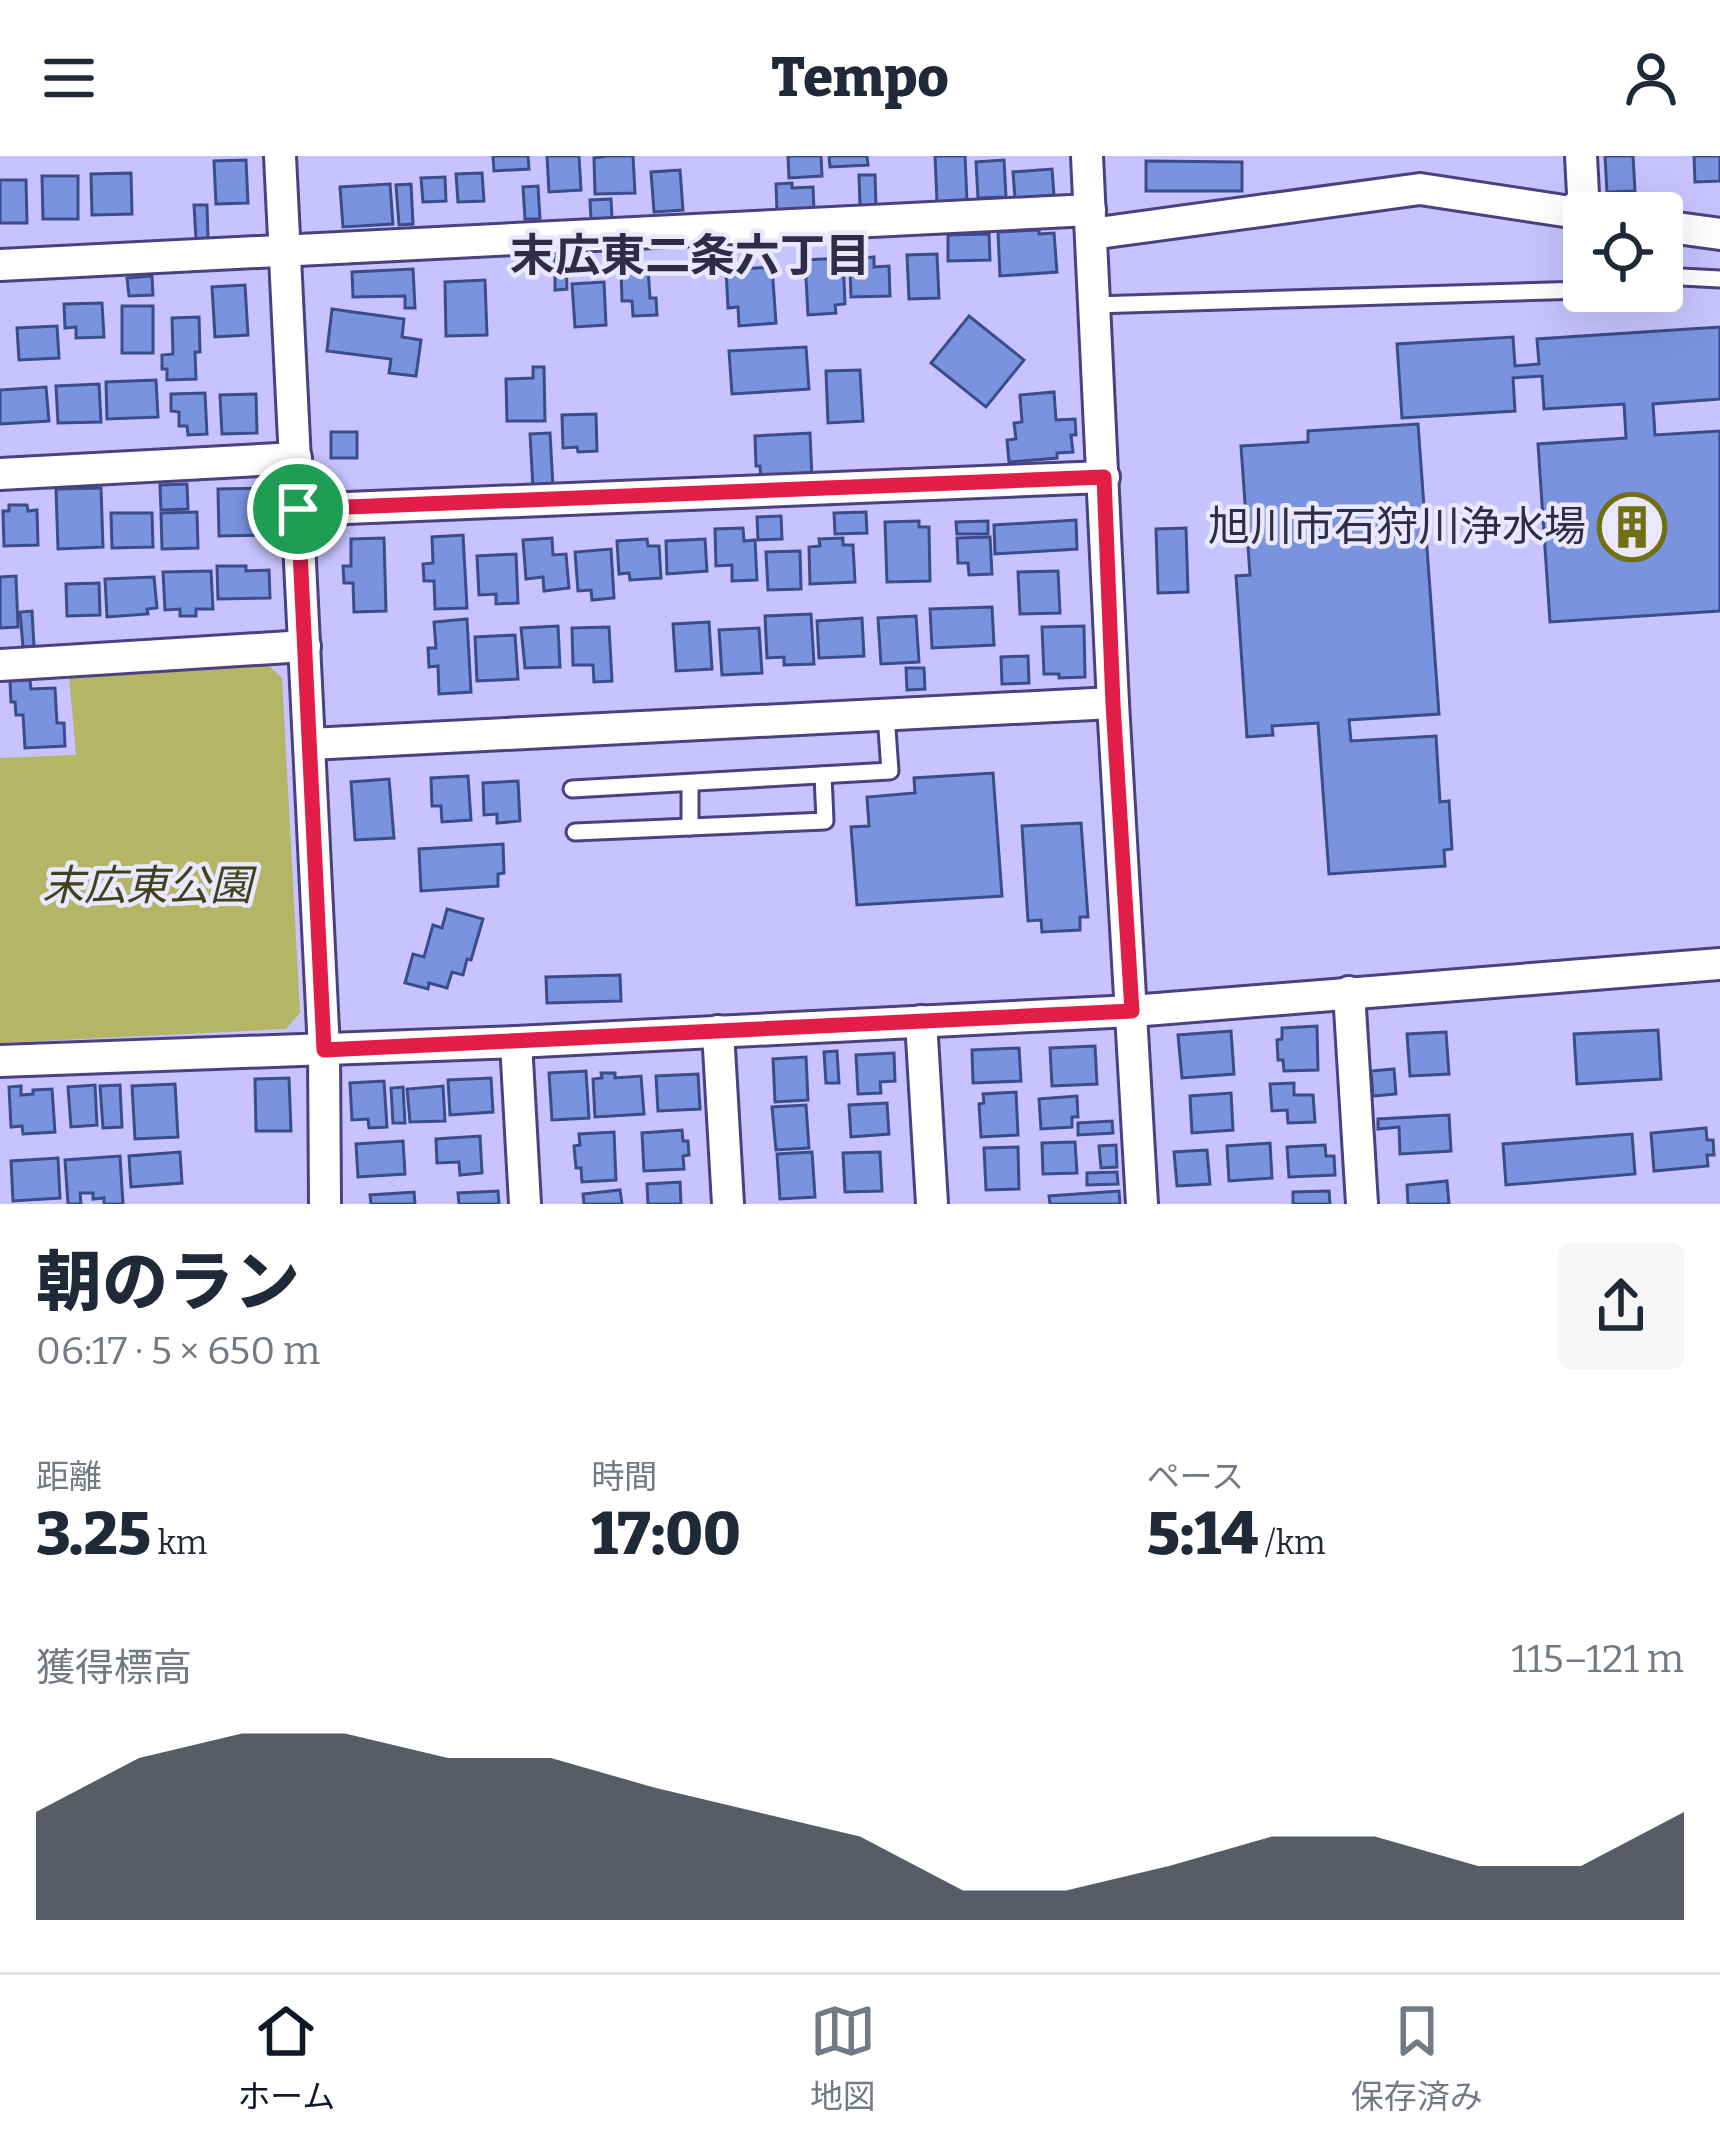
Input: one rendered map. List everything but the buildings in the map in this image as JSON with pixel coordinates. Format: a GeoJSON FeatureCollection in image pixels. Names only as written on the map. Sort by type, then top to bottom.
{"type":"FeatureCollection","features":[{"type":"Feature","properties":{"kind":"street"},"geometry":{"type":"LineString","coordinates":[[280,156],[324,1050],[325,1204]]}},
{"type":"Feature","properties":{"kind":"street"},"geometry":{"type":"LineString","coordinates":[[1087,156],[1142,1204]]}},
{"type":"Feature","properties":{"kind":"street"},"geometry":{"type":"LineString","coordinates":[[1580,156],[1582,192]]}},
{"type":"Feature","properties":{"kind":"street"},"geometry":{"type":"LineString","coordinates":[[0,265],[285,250],[1090,223],[1420,190],[1563,211]]}},
{"type":"Feature","properties":{"kind":"street"},"geometry":{"type":"LineString","coordinates":[[1683,229],[1720,234]]}},
{"type":"Feature","properties":{"kind":"street"},"geometry":{"type":"LineString","coordinates":[[0,474],[296,458]]}},
{"type":"Feature","properties":{"kind":"street"},"geometry":{"type":"LineString","coordinates":[[298,509],[1104,477]]}},
{"type":"Feature","properties":{"kind":"street"},"geometry":{"type":"LineString","coordinates":[[0,665],[305,646]]}},
{"type":"Feature","properties":{"kind":"street"},"geometry":{"type":"LineString","coordinates":[[310,744],[1113,704]]}},
{"type":"Feature","properties":{"kind":"street"},"geometry":{"type":"LineString","coordinates":[[0,1061],[516,1042],[1132,1011],[1720,964]]}},
{"type":"Feature","properties":{"kind":"street"},"geometry":{"type":"LineString","coordinates":[[1349,992],[1362,1204]]}},
{"type":"Feature","properties":{"kind":"street"},"geometry":{"type":"LineString","coordinates":[[921,1021],[932,1204]]}},
{"type":"Feature","properties":{"kind":"street"},"geometry":{"type":"LineString","coordinates":[[718,1031],[728,1204]]}},
{"type":"Feature","properties":{"kind":"street"},"geometry":{"type":"LineString","coordinates":[[516,1042],[525,1204]]}},
{"type":"Feature","properties":{"kind":"lane"},"geometry":{"type":"LineString","coordinates":[[1683,277],[1720,279]]}},
{"type":"Feature","properties":{"kind":"lane"},"geometry":{"type":"LineString","coordinates":[[1094,305],[1563,291]]}},
{"type":"Feature","properties":{"kind":"lane"},"geometry":{"type":"LineString","coordinates":[[572,790],[890,771],[886,715]]}},
{"type":"Feature","properties":{"kind":"lane"},"geometry":{"type":"LineString","coordinates":[[575,832],[824,821],[823,775]]}},
{"type":"Feature","properties":{"kind":"lane"},"geometry":{"type":"LineString","coordinates":[[690,783],[690,827]]}},
{"type":"Feature","properties":{"kind":"green space","name":"末広東公園"},"geometry":{"type":"Polygon","coordinates":[[[267,664],[282,678],[300,1013],[286,1029],[0,1043],[0,758],[76,755],[69,676],[267,664]]]}},
{"type":"Feature","properties":{"kind":"place","name":"旭川市石狩川浄水場"},"geometry":{"type":"Point","coordinates":[1632,527]}},
{"type":"Feature","properties":{"kind":"district","name":"末広東二条六丁目"},"geometry":{"type":"Point","coordinates":[690,256]}},
{"type":"Feature","properties":{"kind":"route"},"geometry":{"type":"LineString","coordinates":[[1104,477],[1132,1011],[324,1050],[298,509],[1104,477]]}}]}
